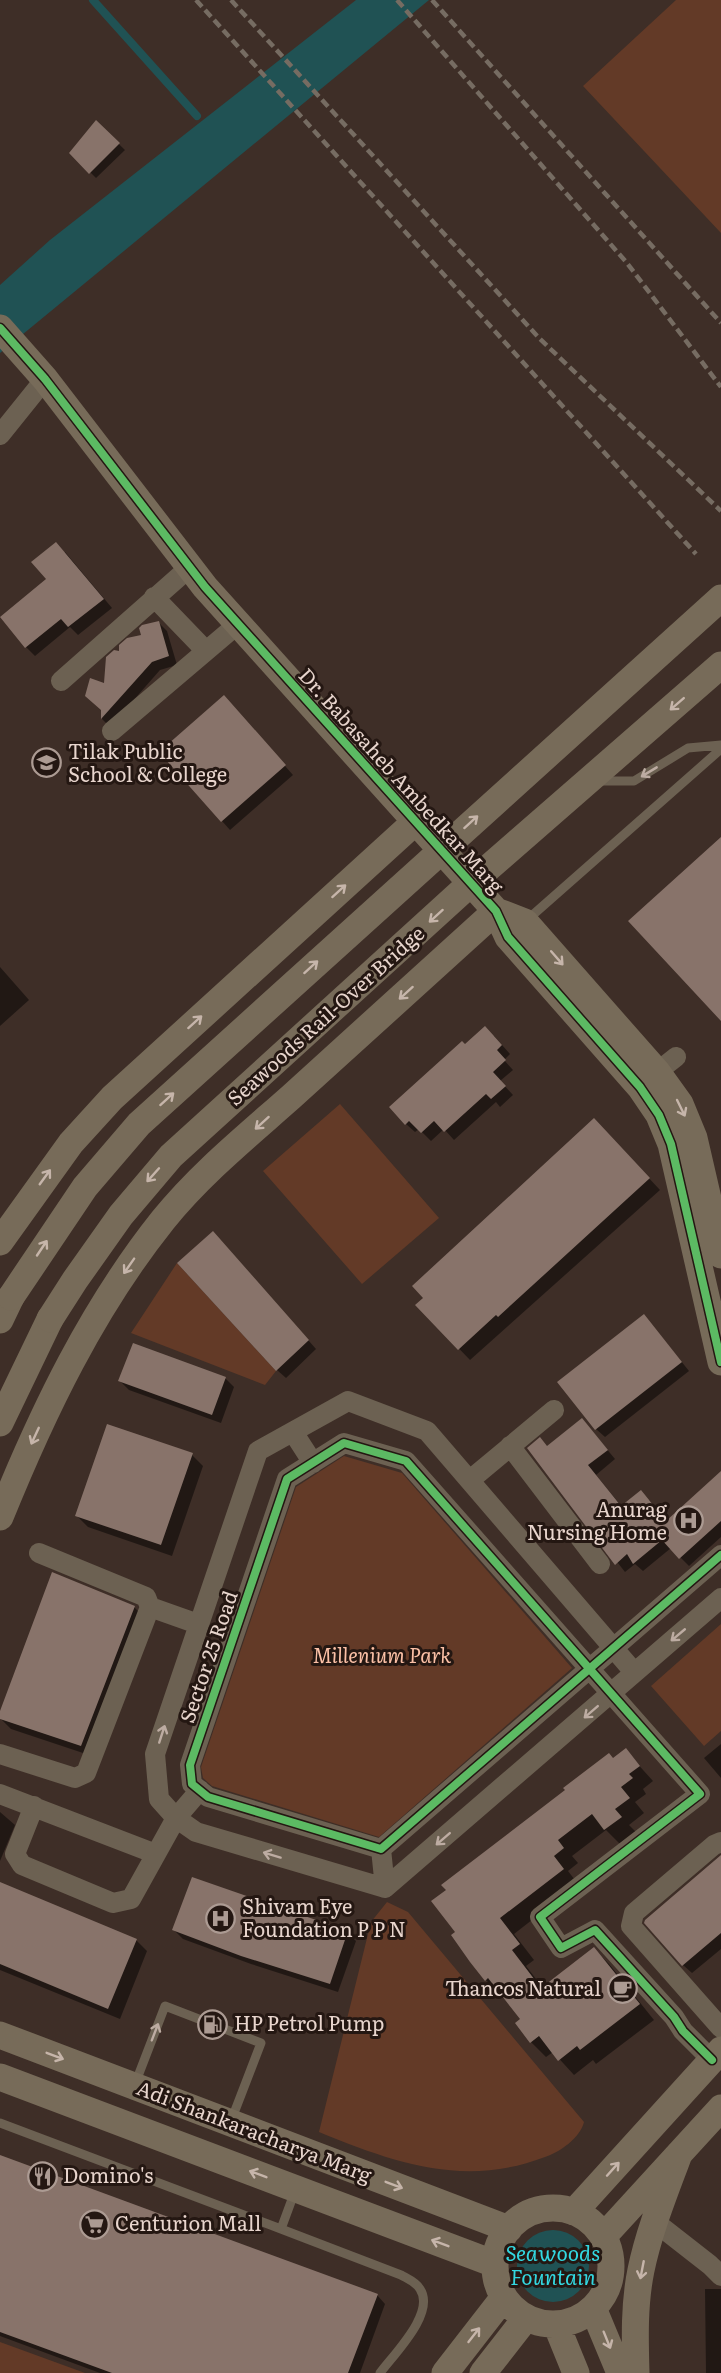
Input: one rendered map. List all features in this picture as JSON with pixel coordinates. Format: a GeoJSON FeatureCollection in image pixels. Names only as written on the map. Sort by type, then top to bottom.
{"type":"FeatureCollection","features":[{"type":"Feature","properties":{"kind":"main road","name":"Dr. Babasaheb Ambedkar Marg"},"geometry":{"type":"LineString","coordinates":[[0,328],[41,375],[190,567],[238,624],[496,911],[508,937],[640,1087],[659,1115],[670,1144],[721,1362]]}},
{"type":"Feature","properties":{"kind":"main road"},"geometry":{"type":"LineString","coordinates":[[5,1308],[85,1187],[139,1124],[721,598]]}},
{"type":"Feature","properties":{"kind":"main road","name":"Seawoods Rail-Over Bridge"},"geometry":{"type":"LineString","coordinates":[[0,1424],[50,1319],[121,1215],[171,1156],[471,883],[721,665]]}},
{"type":"Feature","properties":{"kind":"main road"},"geometry":{"type":"LineString","coordinates":[[0,1242],[71,1143],[112,1098],[415,822]]}},
{"type":"Feature","properties":{"kind":"main road","name":"Dr. Babasaheb Ambedkar Marg"},"geometry":{"type":"LineString","coordinates":[[496,911],[525,922],[667,1065],[694,1138],[721,1255]]}},
{"type":"Feature","properties":{"kind":"main road"},"geometry":{"type":"LineString","coordinates":[[0,1517],[34,1438],[82,1338],[106,1300],[165,1218],[210,1170],[496,911]]}},
{"type":"Feature","properties":{"kind":"main road","name":"Adi Shankaracharya Marg"},"geometry":{"type":"LineString","coordinates":[[0,2035],[508,2229]]}},
{"type":"Feature","properties":{"kind":"main road"},"geometry":{"type":"LineString","coordinates":[[574,2212],[717,2055]]}},
{"type":"Feature","properties":{"kind":"main road","name":"Adi Shankaracharya Marg"},"geometry":{"type":"LineString","coordinates":[[0,2076],[495,2264]]}},
{"type":"Feature","properties":{"kind":"main road"},"geometry":{"type":"LineString","coordinates":[[603,2237],[721,2108]]}},
{"type":"Feature","properties":{"kind":"main road"},"geometry":{"type":"LineString","coordinates":[[636,2373],[636,2315],[639,2282],[655,2222],[678,2154]]}},
{"type":"Feature","properties":{"kind":"main road"},"geometry":{"type":"LineString","coordinates":[[546,2208],[560,2208],[574,2212],[591,2222],[603,2237],[610,2255],[611,2274],[605,2292],[593,2308],[569,2322],[556,2324],[526,2318],[514,2309],[504,2297],[497,2281],[495,2264],[501,2239],[508,2229],[519,2219],[546,2208]]}},
{"type":"Feature","properties":{"kind":"main road"},"geometry":{"type":"LineString","coordinates":[[445,2373],[504,2297]]}},
{"type":"Feature","properties":{"kind":"main road"},"geometry":{"type":"LineString","coordinates":[[593,2308],[620,2373]]}},
{"type":"Feature","properties":{"kind":"main road"},"geometry":{"type":"LineString","coordinates":[[483,2373],[526,2318]]}},
{"type":"Feature","properties":{"kind":"main road"},"geometry":{"type":"LineString","coordinates":[[556,2324],[576,2373]]}},
{"type":"Feature","properties":{"kind":"street"},"geometry":{"type":"LineString","coordinates":[[0,435],[41,375]]}},
{"type":"Feature","properties":{"kind":"street"},"geometry":{"type":"LineString","coordinates":[[61,681],[190,567]]}},
{"type":"Feature","properties":{"kind":"street"},"geometry":{"type":"LineString","coordinates":[[154,597],[206,651]]}},
{"type":"Feature","properties":{"kind":"street"},"geometry":{"type":"LineString","coordinates":[[112,731],[238,624]]}},
{"type":"Feature","properties":{"kind":"street","name":"Sector 25 Road"},"geometry":{"type":"LineString","coordinates":[[385,1888],[196,1832],[176,1818],[159,1799],[155,1754],[258,1451],[348,1401],[427,1431],[634,1672]]}},
{"type":"Feature","properties":{"kind":"street"},"geometry":{"type":"LineString","coordinates":[[470,1480],[554,1410]]}},
{"type":"Feature","properties":{"kind":"street"},"geometry":{"type":"LineString","coordinates":[[292,1432],[313,1463]]}},
{"type":"Feature","properties":{"kind":"street","name":"Sector 25 Road"},"geometry":{"type":"LineString","coordinates":[[200,1790],[192,1784],[190,1765],[286,1479],[344,1443],[406,1461],[700,1794],[540,1917],[561,1948],[595,1930],[674,2017],[683,2031],[717,2055]]}},
{"type":"Feature","properties":{"kind":"street"},"geometry":{"type":"LineString","coordinates":[[510,1446],[600,1564]]}},
{"type":"Feature","properties":{"kind":"street"},"geometry":{"type":"LineString","coordinates":[[0,1754],[75,1778],[86,1773],[150,1607],[146,1597],[39,1553]]}},
{"type":"Feature","properties":{"kind":"street"},"geometry":{"type":"LineString","coordinates":[[381,1849],[721,1555]]}},
{"type":"Feature","properties":{"kind":"street"},"geometry":{"type":"LineString","coordinates":[[385,1888],[721,1599]]}},
{"type":"Feature","properties":{"kind":"street"},"geometry":{"type":"LineString","coordinates":[[150,1607],[198,1624]]}},
{"type":"Feature","properties":{"kind":"street"},"geometry":{"type":"LineString","coordinates":[[34,1806],[15,1854],[22,1865],[113,1903],[131,1899],[176,1818],[200,1790],[208,1797],[381,1849]]}},
{"type":"Feature","properties":{"kind":"street"},"geometry":{"type":"LineString","coordinates":[[0,1794],[156,1854]]}},
{"type":"Feature","properties":{"kind":"street"},"geometry":{"type":"LineString","coordinates":[[721,1842],[714,1845],[634,1913],[631,1926],[721,2028]]}},
{"type":"Feature","properties":{"kind":"street"},"geometry":{"type":"LineString","coordinates":[[381,1849],[385,1888]]}},
{"type":"Feature","properties":{"kind":"street"},"geometry":{"type":"LineString","coordinates":[[655,2222],[721,2276]]}},
{"type":"Feature","properties":{"kind":"lane"},"geometry":{"type":"LineString","coordinates":[[589,781],[634,781],[688,748],[721,747]]}},
{"type":"Feature","properties":{"kind":"lane"},"geometry":{"type":"LineString","coordinates":[[525,922],[721,747]]}},
{"type":"Feature","properties":{"kind":"lane"},"geometry":{"type":"LineString","coordinates":[[134,2086],[165,2006],[176,2010],[261,2043],[231,2123]]}},
{"type":"Feature","properties":{"kind":"lane"},"geometry":{"type":"LineString","coordinates":[[0,2123],[402,2275],[415,2283],[421,2290],[424,2311],[417,2324],[380,2373]]}},
{"type":"Feature","properties":{"kind":"lane"},"geometry":{"type":"LineString","coordinates":[[281,2229],[296,2188]]}},
{"type":"Feature","properties":{"kind":"green space"},"geometry":{"type":"Polygon","coordinates":[[[676,0],[721,0],[721,233],[583,86],[676,0]]]}},
{"type":"Feature","properties":{"kind":"green space"},"geometry":{"type":"Polygon","coordinates":[[[340,1104],[439,1218],[362,1284],[263,1171],[340,1104]]]}},
{"type":"Feature","properties":{"kind":"green space"},"geometry":{"type":"Polygon","coordinates":[[[177,1263],[276,1371],[265,1385],[131,1333],[177,1263]]]}},
{"type":"Feature","properties":{"kind":"green space","name":"Millenium Park"},"geometry":{"type":"Polygon","coordinates":[[[344,1456],[402,1473],[572,1668],[379,1837],[212,1786],[203,1778],[201,1767],[296,1487],[344,1456]]]}},
{"type":"Feature","properties":{"kind":"green space"},"geometry":{"type":"Polygon","coordinates":[[[721,1624],[721,1731],[704,1746],[651,1686],[721,1624]]]}},
{"type":"Feature","properties":{"kind":"green space"},"geometry":{"type":"Polygon","coordinates":[[[387,1902],[408,1912],[584,2122],[574,2139],[563,2148],[545,2157],[515,2166],[486,2171],[458,2171],[403,2162],[319,2132],[371,1922],[387,1902]]]}},
{"type":"Feature","properties":{"kind":"green space"},"geometry":{"type":"Polygon","coordinates":[[[0,2342],[85,2373],[0,2373],[0,2342]]]}},
{"type":"Feature","properties":{"kind":"water"},"geometry":{"type":"Polygon","coordinates":[[[356,0],[429,0],[0,353],[0,285],[50,240],[356,0]]]}},
{"type":"Feature","properties":{"kind":"water","name":"Seawoods Fountain"},"geometry":{"type":"Polygon","coordinates":[[[553,2230],[573,2236],[583,2246],[589,2266],[583,2286],[573,2296],[553,2302],[533,2296],[523,2286],[517,2266],[523,2246],[533,2236],[553,2230]]]}},
{"type":"Feature","properties":{"kind":"building"},"geometry":{"type":"Polygon","coordinates":[[[96,120],[120,143],[89,174],[69,153],[96,120]]]}},
{"type":"Feature","properties":{"kind":"building"},"geometry":{"type":"Polygon","coordinates":[[[56,542],[104,599],[68,627],[61,619],[25,648],[0,617],[46,579],[31,562],[56,542]]]}},
{"type":"Feature","properties":{"kind":"building"},"geometry":{"type":"Polygon","coordinates":[[[159,621],[169,656],[152,662],[101,719],[101,710],[85,696],[90,678],[104,683],[106,657],[114,650],[119,651],[119,645],[127,638],[141,635],[139,628],[142,625],[159,621]]]}},
{"type":"Feature","properties":{"kind":"building"},"geometry":{"type":"Polygon","coordinates":[[[224,695],[286,765],[221,822],[159,752],[224,695]]]}},
{"type":"Feature","properties":{"kind":"building"},"geometry":{"type":"Polygon","coordinates":[[[721,837],[721,1021],[628,921],[721,837]]]}},
{"type":"Feature","properties":{"kind":"building"},"geometry":{"type":"Polygon","coordinates":[[[485,1026],[502,1045],[497,1050],[506,1060],[493,1072],[506,1086],[491,1099],[486,1094],[444,1132],[434,1121],[421,1133],[409,1121],[405,1125],[389,1107],[462,1041],[465,1044],[485,1026]]]}},
{"type":"Feature","properties":{"kind":"building"},"geometry":{"type":"Polygon","coordinates":[[[594,1118],[650,1178],[498,1317],[496,1315],[458,1350],[415,1305],[423,1298],[412,1286],[594,1118]]]}},
{"type":"Feature","properties":{"kind":"building"},"geometry":{"type":"Polygon","coordinates":[[[213,1231],[309,1340],[276,1371],[177,1263],[213,1231]]]}},
{"type":"Feature","properties":{"kind":"building"},"geometry":{"type":"Polygon","coordinates":[[[644,1314],[682,1362],[595,1430],[557,1382],[644,1314]]]}},
{"type":"Feature","properties":{"kind":"building"},"geometry":{"type":"Polygon","coordinates":[[[133,1343],[226,1377],[212,1415],[118,1381],[133,1343]]]}},
{"type":"Feature","properties":{"kind":"building"},"geometry":{"type":"Polygon","coordinates":[[[582,1418],[608,1450],[588,1465],[621,1506],[641,1490],[666,1521],[721,1471],[721,1521],[679,1559],[662,1540],[633,1564],[627,1554],[615,1565],[527,1448],[540,1437],[547,1446],[582,1418]]]}},
{"type":"Feature","properties":{"kind":"building"},"geometry":{"type":"Polygon","coordinates":[[[107,1424],[193,1453],[161,1545],[75,1516],[107,1424]]]}},
{"type":"Feature","properties":{"kind":"building"},"geometry":{"type":"Polygon","coordinates":[[[52,1572],[135,1606],[81,1746],[0,1719],[0,1711],[52,1572]]]}},
{"type":"Feature","properties":{"kind":"building"},"geometry":{"type":"Polygon","coordinates":[[[626,1748],[640,1766],[629,1774],[633,1778],[621,1787],[630,1798],[615,1809],[622,1817],[604,1830],[592,1814],[558,1840],[564,1848],[554,1856],[564,1869],[500,1918],[520,1944],[512,1950],[541,1988],[594,1947],[640,2004],[580,2050],[577,2046],[558,2061],[539,2036],[530,2043],[515,2023],[520,2019],[488,1978],[485,1981],[470,1962],[451,1935],[455,1932],[431,1901],[446,1890],[441,1885],[565,1790],[563,1788],[609,1753],[613,1758],[626,1748]]]}},
{"type":"Feature","properties":{"kind":"building"},"geometry":{"type":"Polygon","coordinates":[[[721,1855],[721,1933],[682,1966],[644,1923],[645,1920],[721,1855]]]}},
{"type":"Feature","properties":{"kind":"building"},"geometry":{"type":"Polygon","coordinates":[[[192,1877],[348,1931],[330,1984],[241,1956],[172,1930],[192,1877]]]}},
{"type":"Feature","properties":{"kind":"building"},"geometry":{"type":"Polygon","coordinates":[[[0,1882],[137,1939],[108,2009],[0,1964],[0,1882]]]}},
{"type":"Feature","properties":{"kind":"building","name":"Centurion Mall"},"geometry":{"type":"Polygon","coordinates":[[[0,2155],[378,2294],[348,2373],[112,2373],[0,2332],[0,2155]]]}},
{"type":"Feature","properties":{"kind":"waterway"},"geometry":{"type":"LineString","coordinates":[[93,0],[197,116]]}},
{"type":"Feature","properties":{"kind":"railway"},"geometry":{"type":"LineString","coordinates":[[196,0],[696,554]]}},
{"type":"Feature","properties":{"kind":"railway"},"geometry":{"type":"LineString","coordinates":[[231,0],[540,339],[721,511]]}},
{"type":"Feature","properties":{"kind":"railway"},"geometry":{"type":"LineString","coordinates":[[397,0],[627,263],[721,387]]}},
{"type":"Feature","properties":{"kind":"railway"},"geometry":{"type":"LineString","coordinates":[[432,0],[721,323]]}},
{"type":"Feature","properties":{"kind":"cycle path"},"geometry":{"type":"LineString","coordinates":[[0,328],[45,379],[205,587],[496,911],[508,937],[640,1087],[659,1115],[671,1144],[721,1362]]}},
{"type":"Feature","properties":{"kind":"cycle path"},"geometry":{"type":"LineString","coordinates":[[712,2060],[683,2031],[674,2017],[595,1930],[561,1948],[540,1917],[700,1794],[406,1461],[344,1443],[287,1479],[190,1765],[192,1784],[208,1797],[381,1849],[721,1555]]}},
{"type":"Feature","properties":{"kind":"place","name":"Tilak Public School & College"},"geometry":{"type":"Point","coordinates":[47,763]}},
{"type":"Feature","properties":{"kind":"place","name":"Anurag Nursing Home"},"geometry":{"type":"Point","coordinates":[688,1521]}},
{"type":"Feature","properties":{"kind":"place","name":"Shivam Eye Foundation P P N"},"geometry":{"type":"Point","coordinates":[221,1919]}},
{"type":"Feature","properties":{"kind":"place","name":"Thancos Natural"},"geometry":{"type":"Point","coordinates":[622,1989]}},
{"type":"Feature","properties":{"kind":"place","name":"HP Petrol Pump"},"geometry":{"type":"Point","coordinates":[213,2024]}},
{"type":"Feature","properties":{"kind":"place","name":"Domino's"},"geometry":{"type":"Point","coordinates":[42,2176]}},
{"type":"Feature","properties":{"kind":"place","name":"Centurion Mall"},"geometry":{"type":"Point","coordinates":[94,2224]}}]}
